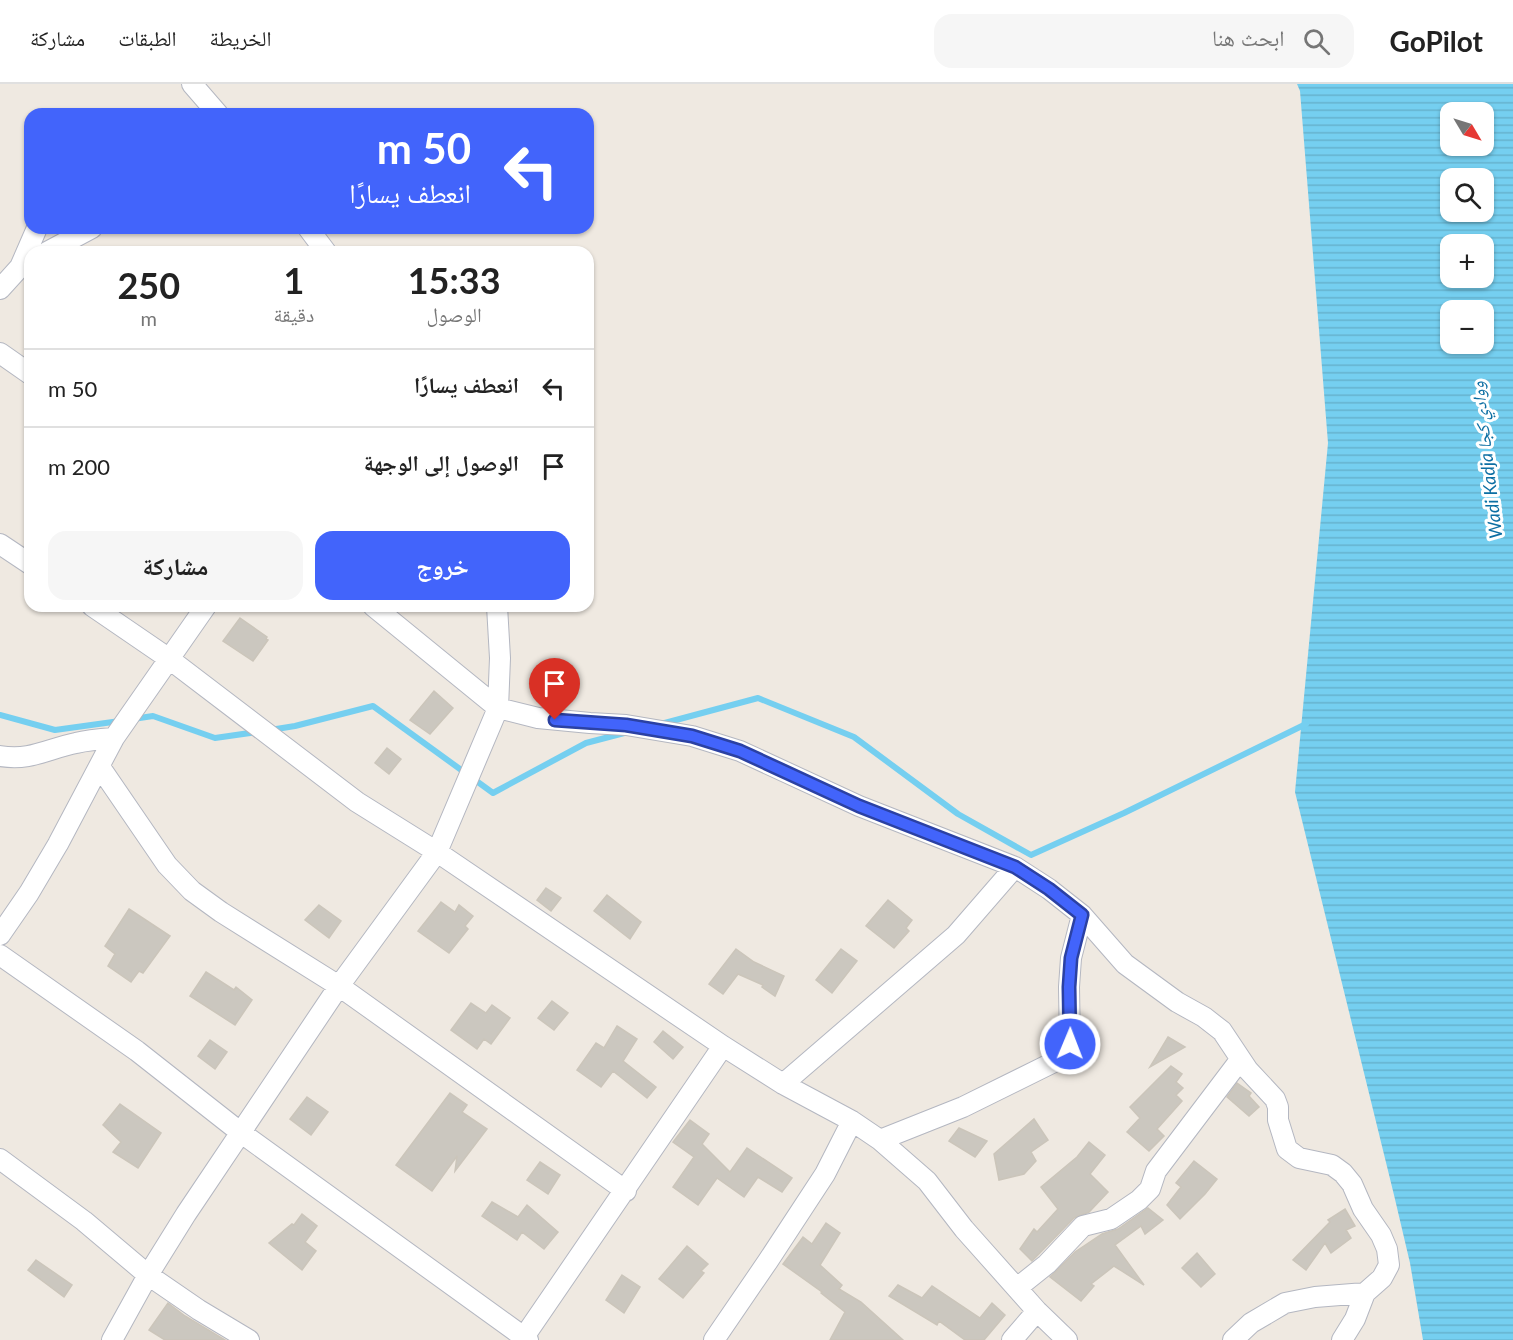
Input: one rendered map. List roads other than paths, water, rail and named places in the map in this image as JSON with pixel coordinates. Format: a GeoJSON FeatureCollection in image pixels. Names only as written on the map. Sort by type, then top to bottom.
{"type":"FeatureCollection","features":[{"type":"Feature","properties":{"kind":"street"},"geometry":{"type":"LineString","coordinates":[[192,84],[213,108]]}},
{"type":"Feature","properties":{"kind":"street"},"geometry":{"type":"LineString","coordinates":[[58,246],[81,234]]}},
{"type":"Feature","properties":{"kind":"street"},"geometry":{"type":"LineString","coordinates":[[0,289],[24,265]]}},
{"type":"Feature","properties":{"kind":"street"},"geometry":{"type":"LineString","coordinates":[[0,353],[24,370]]}},
{"type":"Feature","properties":{"kind":"street"},"geometry":{"type":"LineString","coordinates":[[0,544],[24,560]]}},
{"type":"Feature","properties":{"kind":"street"},"geometry":{"type":"LineString","coordinates":[[101,612],[168,658],[357,802],[437,852],[723,1046],[783,1084],[852,1121],[880,1140],[927,1181],[964,1228],[1037,1311],[1067,1340]]}},
{"type":"Feature","properties":{"kind":"street"},"geometry":{"type":"LineString","coordinates":[[0,935],[29,893],[58,844],[114,738],[202,612]]}},
{"type":"Feature","properties":{"kind":"street"},"geometry":{"type":"LineString","coordinates":[[380,612],[498,708],[538,718],[626,725],[692,736],[740,751],[859,806],[1015,867],[1049,889],[1082,915],[1125,964],[1222,1031],[1240,1060],[1275,1099],[1278,1107],[1278,1120],[1287,1149],[1299,1158],[1332,1165],[1352,1184],[1363,1209],[1381,1235],[1387,1249],[1389,1265],[1382,1278],[1365,1293],[1355,1319],[1342,1340]]}},
{"type":"Feature","properties":{"kind":"street"},"geometry":{"type":"LineString","coordinates":[[112,1340],[148,1275],[240,1132],[339,986],[437,852],[498,708],[500,658],[497,612]]}},
{"type":"Feature","properties":{"kind":"street"},"geometry":{"type":"LineString","coordinates":[[0,756],[10,758],[38,755],[78,742],[114,738]]}},
{"type":"Feature","properties":{"kind":"street"},"geometry":{"type":"LineString","coordinates":[[100,767],[167,865],[192,891],[221,912],[339,986],[626,1191]]}},
{"type":"Feature","properties":{"kind":"street"},"geometry":{"type":"LineString","coordinates":[[783,1084],[956,935],[1015,867]]}},
{"type":"Feature","properties":{"kind":"street"},"geometry":{"type":"LineString","coordinates":[[880,1140],[963,1107],[1054,1062],[1062,1055],[1070,1044],[1071,958],[1082,915]]}},
{"type":"Feature","properties":{"kind":"street"},"geometry":{"type":"LineString","coordinates":[[0,955],[137,1051],[240,1132],[526,1339],[723,1046]]}},
{"type":"Feature","properties":{"kind":"street"},"geometry":{"type":"LineString","coordinates":[[1017,1288],[1047,1264],[1083,1226],[1111,1219],[1139,1200],[1150,1189],[1156,1171],[1240,1060]]}},
{"type":"Feature","properties":{"kind":"street"},"geometry":{"type":"LineString","coordinates":[[714,1340],[825,1174],[852,1121]]}},
{"type":"Feature","properties":{"kind":"street"},"geometry":{"type":"LineString","coordinates":[[0,1159],[84,1221],[148,1275],[199,1310],[249,1340]]}},
{"type":"Feature","properties":{"kind":"street"},"geometry":{"type":"LineString","coordinates":[[1233,1340],[1269,1310],[1285,1303],[1315,1297],[1365,1293]]}},
{"type":"Feature","properties":{"kind":"street"},"geometry":{"type":"LineString","coordinates":[[1012,1340],[1037,1311]]}},
{"type":"Feature","properties":{"kind":"water","name":"Wadi Kadja ووادي كجا"},"geometry":{"type":"Polygon","coordinates":[[[1297,84],[1513,84],[1513,1340],[1423,1340],[1410,1263],[1295,792],[1328,443],[1300,91],[1297,84]]]}},
{"type":"Feature","properties":{"kind":"waterway"},"geometry":{"type":"LineString","coordinates":[[661,724],[758,698],[854,737],[958,814],[1031,855],[1124,813],[1306,724]]}},
{"type":"Feature","properties":{"kind":"waterway"},"geometry":{"type":"LineString","coordinates":[[270,730],[373,706],[493,793],[586,743],[628,732]]}},
{"type":"Feature","properties":{"kind":"waterway"},"geometry":{"type":"LineString","coordinates":[[0,715],[55,730],[120,721]]}},
{"type":"Feature","properties":{"kind":"waterway"},"geometry":{"type":"LineString","coordinates":[[133,719],[153,716],[215,738],[257,732]]}}]}
